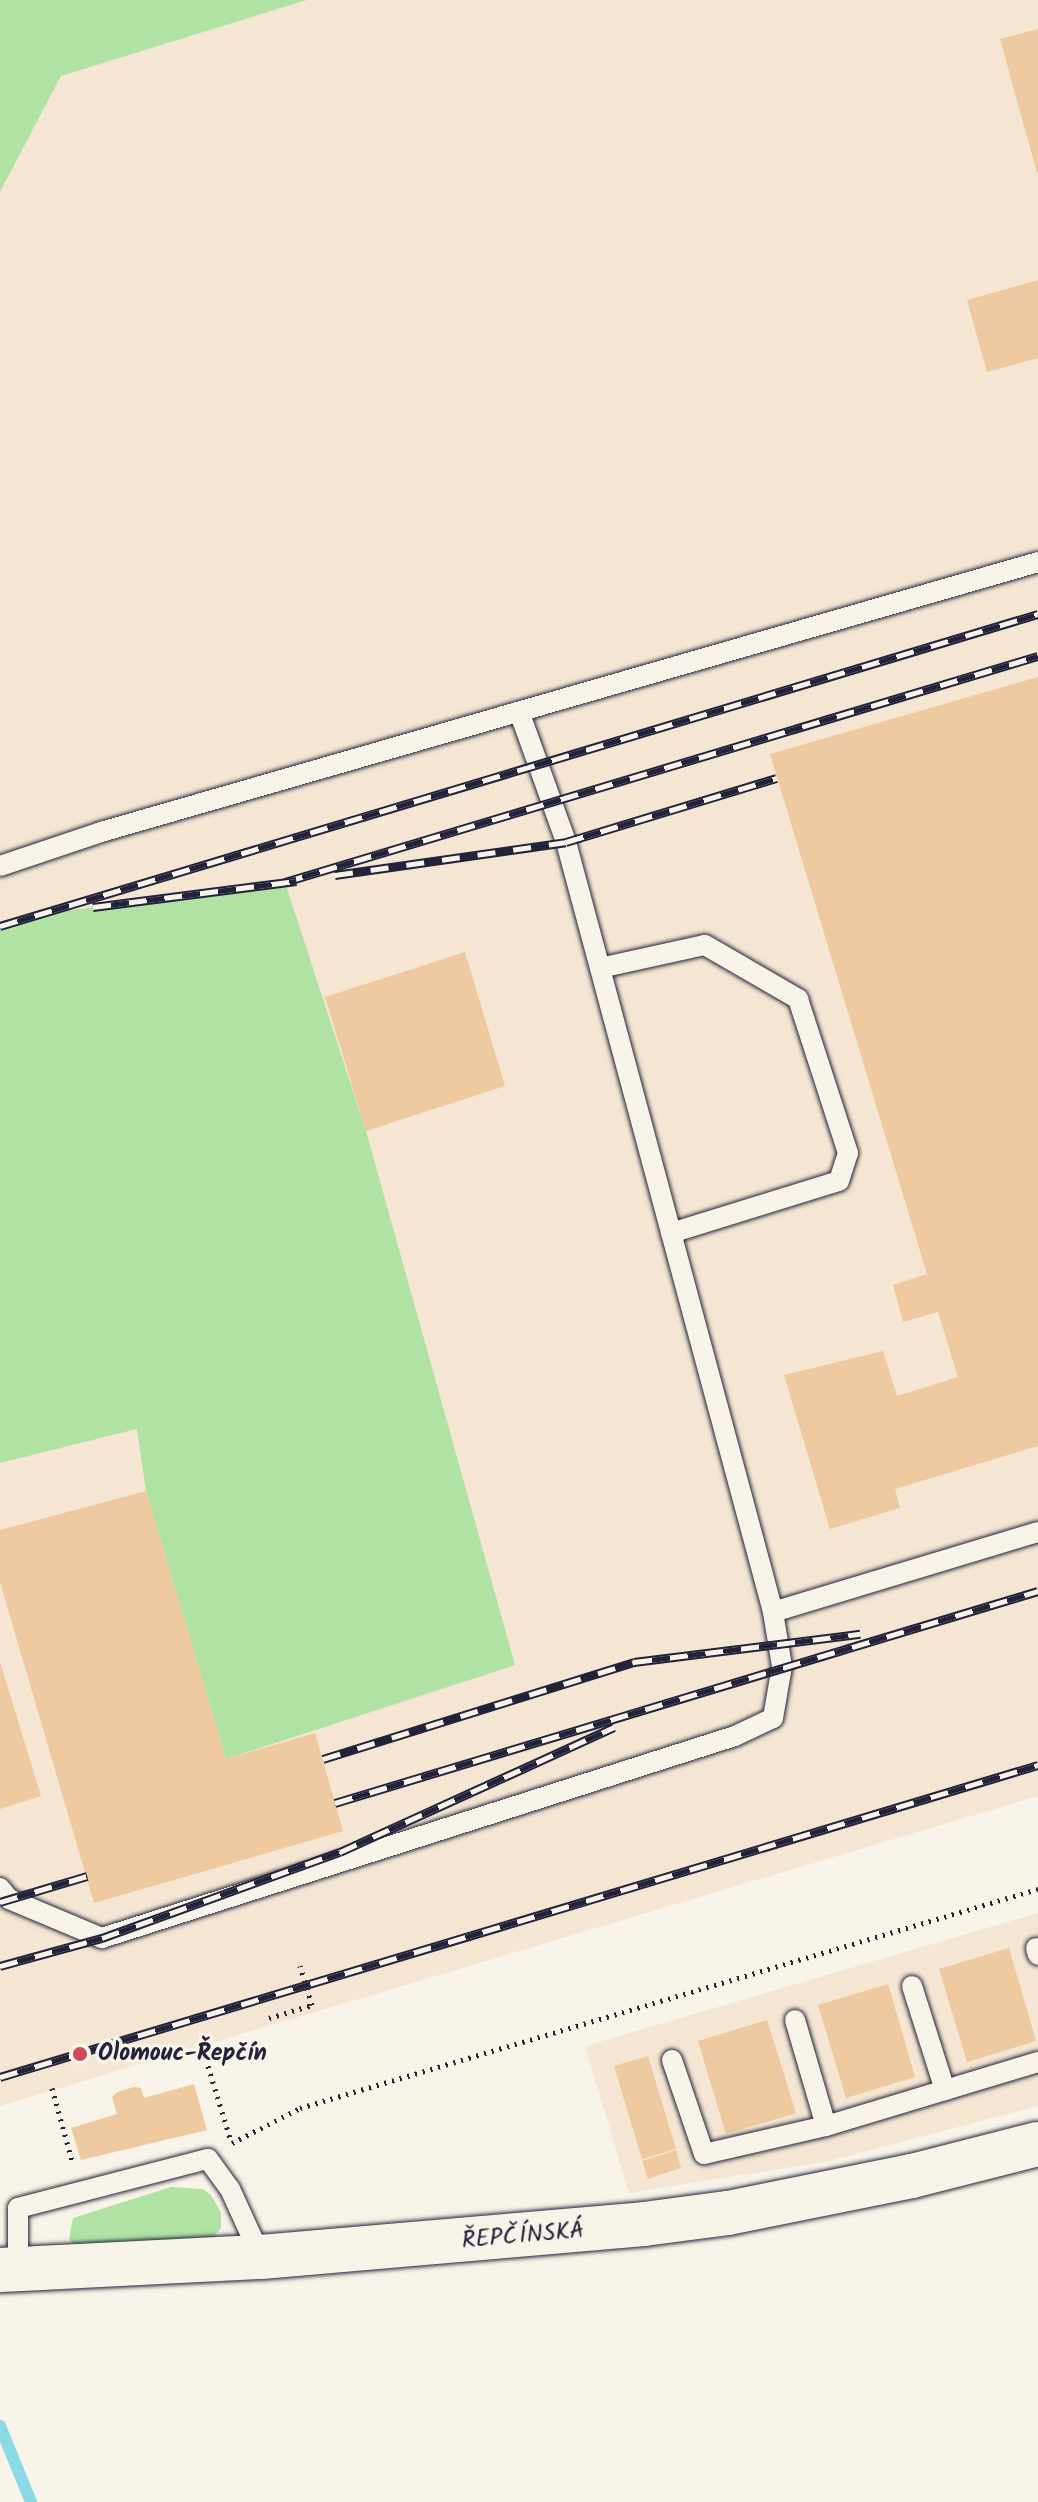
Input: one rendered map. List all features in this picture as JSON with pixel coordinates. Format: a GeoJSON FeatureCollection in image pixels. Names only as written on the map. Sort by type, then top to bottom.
{"type":"FeatureCollection","features":[{"type":"Feature","properties":{"kind":"street","name":"ŘEPČÍNSKÁ"},"geometry":{"type":"LineString","coordinates":[[6,2270],[261,2257],[728,2213],[912,2176],[1038,2144]]}},
{"type":"Feature","properties":{"kind":"lane"},"geometry":{"type":"LineString","coordinates":[[0,866],[101,832],[520,714],[1038,562]]}},
{"type":"Feature","properties":{"kind":"lane"},"geometry":{"type":"LineString","coordinates":[[0,1888],[9,1899],[102,1938],[735,1736],[773,1718],[782,1666],[773,1612],[566,842],[520,714]]}},
{"type":"Feature","properties":{"kind":"lane"},"geometry":{"type":"LineString","coordinates":[[600,968],[705,945],[798,999],[848,1153],[839,1181],[671,1233]]}},
{"type":"Feature","properties":{"kind":"lane"},"geometry":{"type":"LineString","coordinates":[[773,1612],[1038,1532]]}},
{"type":"Feature","properties":{"kind":"lane"},"geometry":{"type":"LineString","coordinates":[[912,1986],[945,2090]]}},
{"type":"Feature","properties":{"kind":"lane"},"geometry":{"type":"LineString","coordinates":[[795,2020],[826,2126]]}},
{"type":"Feature","properties":{"kind":"lane"},"geometry":{"type":"LineString","coordinates":[[672,2060],[704,2154],[826,2126],[1038,2062]]}},
{"type":"Feature","properties":{"kind":"lane"},"geometry":{"type":"LineString","coordinates":[[6,2270],[18,2208],[208,2159],[230,2189],[261,2257]]}},
{"type":"Feature","properties":{"kind":"path"},"geometry":{"type":"LineString","coordinates":[[208,2159],[231,2143],[300,2108],[1038,1889]]}},
{"type":"Feature","properties":{"kind":"path"},"geometry":{"type":"LineString","coordinates":[[269,2018],[312,2005],[300,1966]]}},
{"type":"Feature","properties":{"kind":"path"},"geometry":{"type":"LineString","coordinates":[[201,2043],[231,2143]]}},
{"type":"Feature","properties":{"kind":"path"},"geometry":{"type":"LineString","coordinates":[[52,2088],[81,2192]]}},
{"type":"Feature","properties":{"kind":"shaded area"},"geometry":{"type":"Polygon","coordinates":[[[307,0],[1038,0],[1038,1796],[0,2106],[0,192],[61,76],[307,0]]]}},
{"type":"Feature","properties":{"kind":"shaded area"},"geometry":{"type":"Polygon","coordinates":[[[1038,1913],[1038,2106],[829,2161],[629,2193],[585,2046],[1038,1913]]]}},
{"type":"Feature","properties":{"kind":"green space"},"geometry":{"type":"Polygon","coordinates":[[[0,0],[307,0],[61,76],[0,192],[0,0]]]}},
{"type":"Feature","properties":{"kind":"green space"},"geometry":{"type":"Polygon","coordinates":[[[285,882],[366,1131],[515,1665],[226,1759],[146,1491],[137,1429],[0,1463],[0,926],[42,914],[285,882]]]}},
{"type":"Feature","properties":{"kind":"green space"},"geometry":{"type":"Polygon","coordinates":[[[171,2187],[203,2189],[211,2195],[221,2213],[221,2228],[214,2236],[77,2247],[69,2239],[73,2218],[171,2187]]]}},
{"type":"Feature","properties":{"kind":"building"},"geometry":{"type":"Polygon","coordinates":[[[1038,29],[1038,172],[1037,173],[1000,39],[1038,29]]]}},
{"type":"Feature","properties":{"kind":"building"},"geometry":{"type":"Polygon","coordinates":[[[1038,280],[1038,358],[987,372],[967,300],[1038,280]]]}},
{"type":"Feature","properties":{"kind":"building"},"geometry":{"type":"Polygon","coordinates":[[[1038,677],[1038,1446],[895,1489],[900,1508],[830,1529],[784,1375],[883,1351],[897,1396],[958,1377],[938,1312],[903,1322],[893,1285],[927,1274],[770,754],[1038,677]]]}},
{"type":"Feature","properties":{"kind":"building"},"geometry":{"type":"Polygon","coordinates":[[[465,952],[505,1086],[366,1131],[325,997],[465,952]]]}},
{"type":"Feature","properties":{"kind":"building"},"geometry":{"type":"Polygon","coordinates":[[[146,1491],[226,1759],[315,1733],[343,1831],[94,1903],[0,1582],[0,1530],[146,1491]]]}},
{"type":"Feature","properties":{"kind":"building"},"geometry":{"type":"Polygon","coordinates":[[[0,1662],[41,1796],[0,1809],[0,1662]]]}},
{"type":"Feature","properties":{"kind":"building"},"geometry":{"type":"Polygon","coordinates":[[[1009,1948],[1036,2041],[967,2062],[939,1969],[1009,1948]]]}},
{"type":"Feature","properties":{"kind":"building"},"geometry":{"type":"Polygon","coordinates":[[[888,1984],[915,2077],[846,2098],[818,2005],[888,1984]]]}},
{"type":"Feature","properties":{"kind":"building"},"geometry":{"type":"Polygon","coordinates":[[[767,2020],[796,2113],[726,2134],[698,2041],[767,2020]]]}},
{"type":"Feature","properties":{"kind":"building"},"geometry":{"type":"Polygon","coordinates":[[[648,2056],[676,2149],[642,2159],[614,2066],[648,2056]]]}},
{"type":"Feature","properties":{"kind":"building"},"geometry":{"type":"Polygon","coordinates":[[[194,2084],[207,2130],[81,2160],[71,2128],[117,2114],[112,2097],[117,2092],[141,2088],[144,2098],[194,2084]]]}},
{"type":"Feature","properties":{"kind":"building"},"geometry":{"type":"Polygon","coordinates":[[[676,2150],[681,2168],[648,2179],[642,2161],[676,2150]]]}},
{"type":"Feature","properties":{"kind":"waterway"},"geometry":{"type":"LineString","coordinates":[[0,2426],[31,2502]]}},
{"type":"Feature","properties":{"kind":"railway"},"geometry":{"type":"LineString","coordinates":[[0,926],[1038,614]]}},
{"type":"Feature","properties":{"kind":"railway"},"geometry":{"type":"LineString","coordinates":[[285,882],[1038,656]]}},
{"type":"Feature","properties":{"kind":"railway"},"geometry":{"type":"LineString","coordinates":[[335,875],[566,842],[777,778]]}},
{"type":"Feature","properties":{"kind":"railway"},"geometry":{"type":"LineString","coordinates":[[93,907],[296,881]]}},
{"type":"Feature","properties":{"kind":"railway"},"geometry":{"type":"LineString","coordinates":[[335,1803],[1038,1591]]}},
{"type":"Feature","properties":{"kind":"railway"},"geometry":{"type":"LineString","coordinates":[[323,1759],[634,1662],[860,1634]]}},
{"type":"Feature","properties":{"kind":"railway"},"geometry":{"type":"LineString","coordinates":[[0,1966],[102,1938],[340,1852],[614,1727]]}},
{"type":"Feature","properties":{"kind":"railway"},"geometry":{"type":"LineString","coordinates":[[0,2077],[1038,1765]]}},
{"type":"Feature","properties":{"kind":"railway"},"geometry":{"type":"LineString","coordinates":[[0,1902],[87,1876]]}},
{"type":"Feature","properties":{"kind":"place","name":"Olomouc-Řepčín"},"geometry":{"type":"Point","coordinates":[80,2054]}}]}
